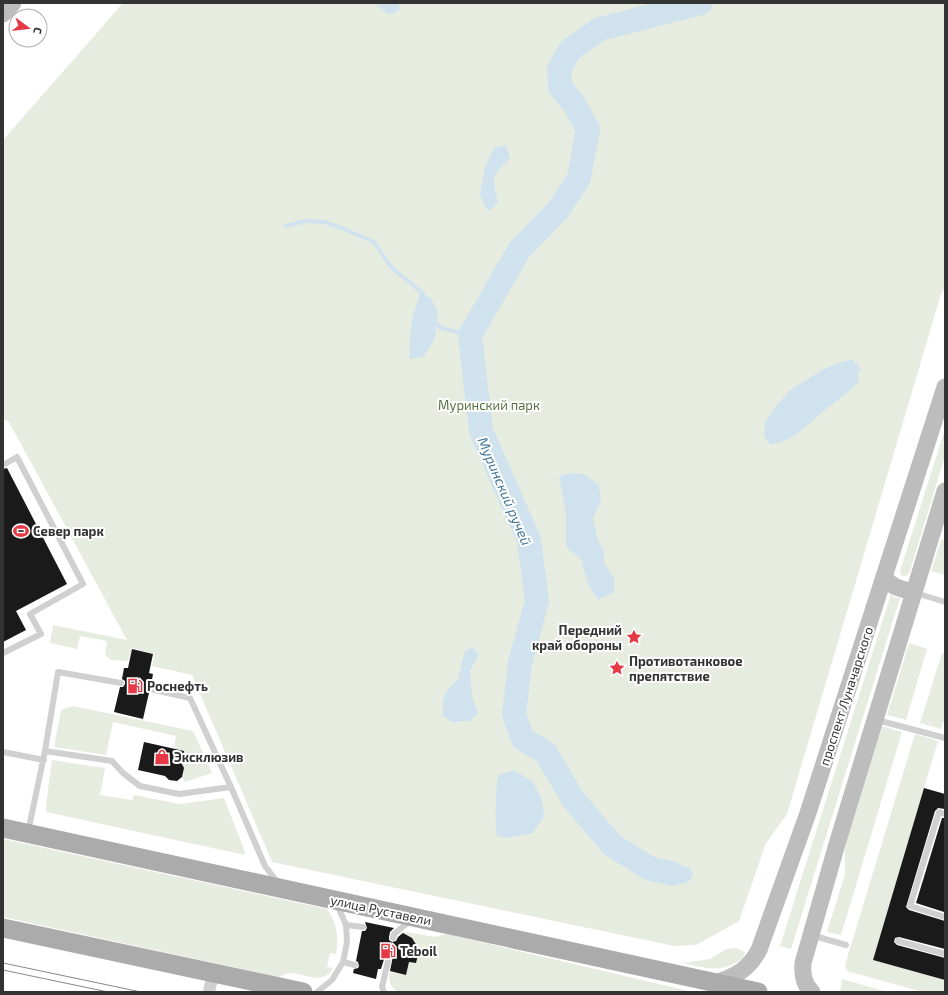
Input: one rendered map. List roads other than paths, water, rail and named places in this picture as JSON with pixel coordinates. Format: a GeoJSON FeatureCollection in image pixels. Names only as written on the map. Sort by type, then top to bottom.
{"type":"FeatureCollection","features":[{"type":"Feature","properties":{"kind":"main road"},"geometry":{"type":"LineString","coordinates":[[3,14],[13,3]]}},
{"type":"Feature","properties":{"kind":"main road","name":"проспект Луначарского"},"geometry":{"type":"LineString","coordinates":[[715,983],[731,977],[746,968],[759,950],[808,813],[945,386]]}},
{"type":"Feature","properties":{"kind":"main road"},"geometry":{"type":"LineString","coordinates":[[812,992],[809,989],[802,972],[803,963],[837,844],[944,496]]}},
{"type":"Feature","properties":{"kind":"main road"},"geometry":{"type":"LineString","coordinates":[[884,576],[895,588],[914,592]]}},
{"type":"Feature","properties":{"kind":"main road","name":"улица Руставели"},"geometry":{"type":"LineString","coordinates":[[3,828],[758,992]]}},
{"type":"Feature","properties":{"kind":"main road"},"geometry":{"type":"LineString","coordinates":[[3,928],[303,992]]}},
{"type":"Feature","properties":{"kind":"street"},"geometry":{"type":"LineString","coordinates":[[209,992],[213,973]]}},
{"type":"Feature","properties":{"kind":"lane"},"geometry":{"type":"LineString","coordinates":[[3,465],[17,457],[83,584],[30,614],[40,634],[3,653]]}},
{"type":"Feature","properties":{"kind":"lane"},"geometry":{"type":"LineString","coordinates":[[914,592],[945,602]]}},
{"type":"Feature","properties":{"kind":"lane"},"geometry":{"type":"LineString","coordinates":[[28,833],[44,760],[58,672],[121,683]]}},
{"type":"Feature","properties":{"kind":"lane"},"geometry":{"type":"LineString","coordinates":[[150,689],[190,698],[232,787],[265,866],[282,889]]}},
{"type":"Feature","properties":{"kind":"lane"},"geometry":{"type":"LineString","coordinates":[[876,720],[945,738]]}},
{"type":"Feature","properties":{"kind":"lane"},"geometry":{"type":"LineString","coordinates":[[45,751],[112,761],[123,773],[140,786],[146,788],[179,794],[232,787]]}},
{"type":"Feature","properties":{"kind":"lane"},"geometry":{"type":"LineString","coordinates":[[3,752],[44,760]]}},
{"type":"Feature","properties":{"kind":"lane"},"geometry":{"type":"LineString","coordinates":[[945,814],[939,812],[910,906],[945,917]]}},
{"type":"Feature","properties":{"kind":"lane"},"geometry":{"type":"LineString","coordinates":[[317,992],[332,980],[343,962],[347,942],[346,925],[335,900]]}},
{"type":"Feature","properties":{"kind":"lane"},"geometry":{"type":"LineString","coordinates":[[387,932],[394,936],[415,917]]}},
{"type":"Feature","properties":{"kind":"lane"},"geometry":{"type":"LineString","coordinates":[[346,925],[363,927]]}},
{"type":"Feature","properties":{"kind":"lane"},"geometry":{"type":"LineString","coordinates":[[811,935],[846,945]]}},
{"type":"Feature","properties":{"kind":"lane"},"geometry":{"type":"LineString","coordinates":[[898,941],[945,954]]}},
{"type":"Feature","properties":{"kind":"lane"},"geometry":{"type":"LineString","coordinates":[[384,992],[382,987],[389,957]]}},
{"type":"Feature","properties":{"kind":"lane"},"geometry":{"type":"LineString","coordinates":[[343,962],[355,965]]}},
{"type":"Feature","properties":{"kind":"lane"},"geometry":{"type":"LineString","coordinates":[[378,971],[385,972]]}},
{"type":"Feature","properties":{"kind":"water"},"geometry":{"type":"Polygon","coordinates":[[[374,3],[399,3],[399,10],[389,15],[374,3]]]}},
{"type":"Feature","properties":{"kind":"water"},"geometry":{"type":"Polygon","coordinates":[[[505,145],[510,159],[499,170],[494,178],[498,202],[489,211],[484,205],[480,194],[485,167],[494,148],[505,145]]]}},
{"type":"Feature","properties":{"kind":"water"},"geometry":{"type":"Polygon","coordinates":[[[421,292],[431,299],[438,311],[434,341],[423,357],[410,359],[411,324],[421,292]]]}},
{"type":"Feature","properties":{"kind":"water"},"geometry":{"type":"Polygon","coordinates":[[[853,360],[861,369],[857,376],[859,381],[853,388],[795,435],[787,440],[769,444],[764,435],[765,423],[789,391],[822,370],[844,361],[853,360]]]}},
{"type":"Feature","properties":{"kind":"water"},"geometry":{"type":"Polygon","coordinates":[[[570,473],[584,474],[599,485],[601,501],[593,518],[598,540],[604,552],[604,563],[614,578],[614,592],[598,600],[588,584],[581,560],[566,546],[566,514],[559,476],[570,473]]]}},
{"type":"Feature","properties":{"kind":"water"},"geometry":{"type":"Polygon","coordinates":[[[472,647],[479,654],[470,671],[472,696],[478,713],[470,721],[452,722],[443,716],[443,701],[446,692],[458,679],[465,651],[472,647]]]}},
{"type":"Feature","properties":{"kind":"water"},"geometry":{"type":"Polygon","coordinates":[[[514,770],[532,781],[542,799],[544,816],[533,833],[508,838],[497,836],[496,790],[498,775],[514,770]]]}},
{"type":"Feature","properties":{"kind":"water"},"geometry":{"type":"Polygon","coordinates":[[[661,866],[689,867],[693,874],[690,881],[681,884],[672,883],[659,877],[649,868],[661,866]]]}},
{"type":"Feature","properties":{"kind":"waterway","name":"Муринский ручей"},"geometry":{"type":"LineString","coordinates":[[673,874],[649,868],[612,845],[573,799],[546,753],[523,739],[514,715],[520,663],[537,601],[529,540],[481,431],[470,335],[520,249],[558,210],[579,178],[588,129],[574,104],[560,87],[559,69],[570,50],[600,29],[701,3]]}},
{"type":"Feature","properties":{"kind":"waterway"},"geometry":{"type":"LineString","coordinates":[[286,226],[305,221],[324,222],[374,242],[391,267],[423,295]]}},
{"type":"Feature","properties":{"kind":"waterway"},"geometry":{"type":"LineString","coordinates":[[433,320],[441,328],[470,335]]}},
{"type":"Feature","properties":{"kind":"tram line"},"geometry":{"type":"LineString","coordinates":[[3,963],[141,992]]}},
{"type":"Feature","properties":{"kind":"tram line"},"geometry":{"type":"LineString","coordinates":[[3,970],[108,992]]}},
{"type":"Feature","properties":{"kind":"place","name":"Север парк"},"geometry":{"type":"Point","coordinates":[21,531]}},
{"type":"Feature","properties":{"kind":"place","name":"Передний край обороны"},"geometry":{"type":"Point","coordinates":[634,637]}},
{"type":"Feature","properties":{"kind":"place","name":"Противотанковое препятствие"},"geometry":{"type":"Point","coordinates":[617,668]}},
{"type":"Feature","properties":{"kind":"place","name":"Роснефть"},"geometry":{"type":"Point","coordinates":[135,686]}},
{"type":"Feature","properties":{"kind":"place","name":"Эксклюзив"},"geometry":{"type":"Point","coordinates":[162,757]}},
{"type":"Feature","properties":{"kind":"place","name":"Teboil"},"geometry":{"type":"Point","coordinates":[388,951]}},
{"type":"Feature","properties":{"kind":"park label","name":"Муринский парк"},"geometry":{"type":"Point","coordinates":[489,405]}}]}
